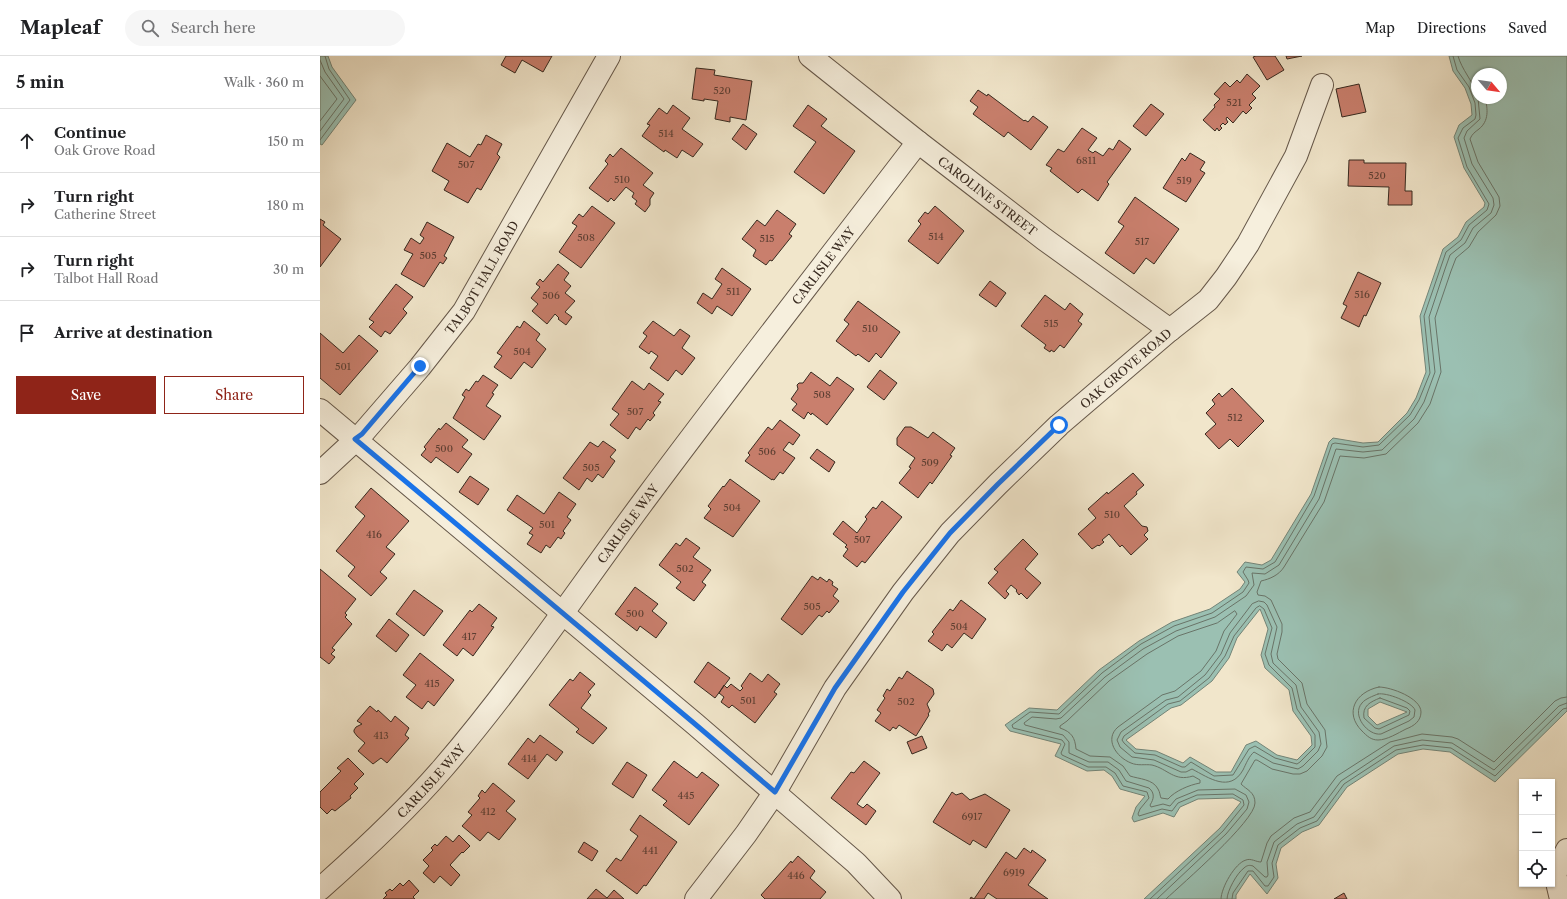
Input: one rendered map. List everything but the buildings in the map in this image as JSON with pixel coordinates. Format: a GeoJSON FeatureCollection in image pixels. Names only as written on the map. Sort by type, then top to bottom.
{"type":"FeatureCollection","features":[{"type":"Feature","properties":{"kind":"street"},"geometry":{"type":"LineString","coordinates":[[605,63],[626,56]]}},
{"type":"Feature","properties":{"kind":"street","name":"CAROLINE STREET"},"geometry":{"type":"LineString","coordinates":[[810,56],[918,142],[1044,239],[1170,330]]}},
{"type":"Feature","properties":{"kind":"street","name":"TALBOT HALL ROAD"},"geometry":{"type":"LineString","coordinates":[[320,472],[362,434],[420,366],[464,311],[605,63]]}},
{"type":"Feature","properties":{"kind":"street","name":"OAK GROVE ROAD"},"geometry":{"type":"LineString","coordinates":[[696,899],[746,834],[775,792],[835,688],[903,592],[950,533],[1059,425],[1170,330],[1208,300],[1248,244],[1296,156],[1322,85]]}},
{"type":"Feature","properties":{"kind":"street","name":"CARLISLE WAY"},"geometry":{"type":"LineString","coordinates":[[320,890],[370,845],[400,815],[443,767],[520,672],[646,498],[918,142]]}},
{"type":"Feature","properties":{"kind":"street"},"geometry":{"type":"LineString","coordinates":[[320,410],[775,792],[856,863],[890,899]]}},
{"type":"Feature","properties":{"kind":"street"},"geometry":{"type":"LineString","coordinates":[[1561,899],[1554,874],[1567,850]]}},
{"type":"Feature","properties":{"kind":"water"},"geometry":{"type":"Polygon","coordinates":[[[320,56],[328,56],[332,67],[356,100],[322,145],[320,144],[320,56]]]}},
{"type":"Feature","properties":{"kind":"water"},"geometry":{"type":"Polygon","coordinates":[[[1449,56],[1567,56],[1567,711],[1495,782],[1450,752],[1423,749],[1398,754],[1347,787],[1319,825],[1302,832],[1281,848],[1276,864],[1278,878],[1267,894],[1250,874],[1236,895],[1236,899],[1144,899],[1220,828],[1241,802],[1233,798],[1198,799],[1180,807],[1174,817],[1163,813],[1134,822],[1132,818],[1136,807],[1145,796],[1120,789],[1112,776],[1104,770],[1087,771],[1055,756],[1061,744],[1010,731],[1005,725],[1029,708],[1057,710],[1099,670],[1139,641],[1172,622],[1210,609],[1240,589],[1245,582],[1237,572],[1245,562],[1262,565],[1271,560],[1311,494],[1329,442],[1333,438],[1363,443],[1378,442],[1407,413],[1416,398],[1426,372],[1420,316],[1443,249],[1458,237],[1466,222],[1484,207],[1485,203],[1464,168],[1454,137],[1459,125],[1472,115],[1471,104],[1465,88],[1453,71],[1449,56]],[[1260,609],[1237,638],[1229,658],[1212,681],[1181,705],[1171,708],[1126,740],[1136,749],[1156,751],[1183,763],[1190,757],[1216,772],[1231,772],[1246,745],[1256,741],[1277,755],[1297,760],[1312,745],[1311,736],[1293,711],[1289,690],[1265,668],[1261,655],[1268,629],[1260,609]],[[1380,702],[1368,709],[1368,716],[1377,725],[1407,712],[1380,702]]]}},
{"type":"Feature","properties":{"kind":"route"},"geometry":{"type":"LineString","coordinates":[[420,366],[362,434],[355,439],[775,792],[835,688],[903,592],[950,533],[1059,425]]}}]}
